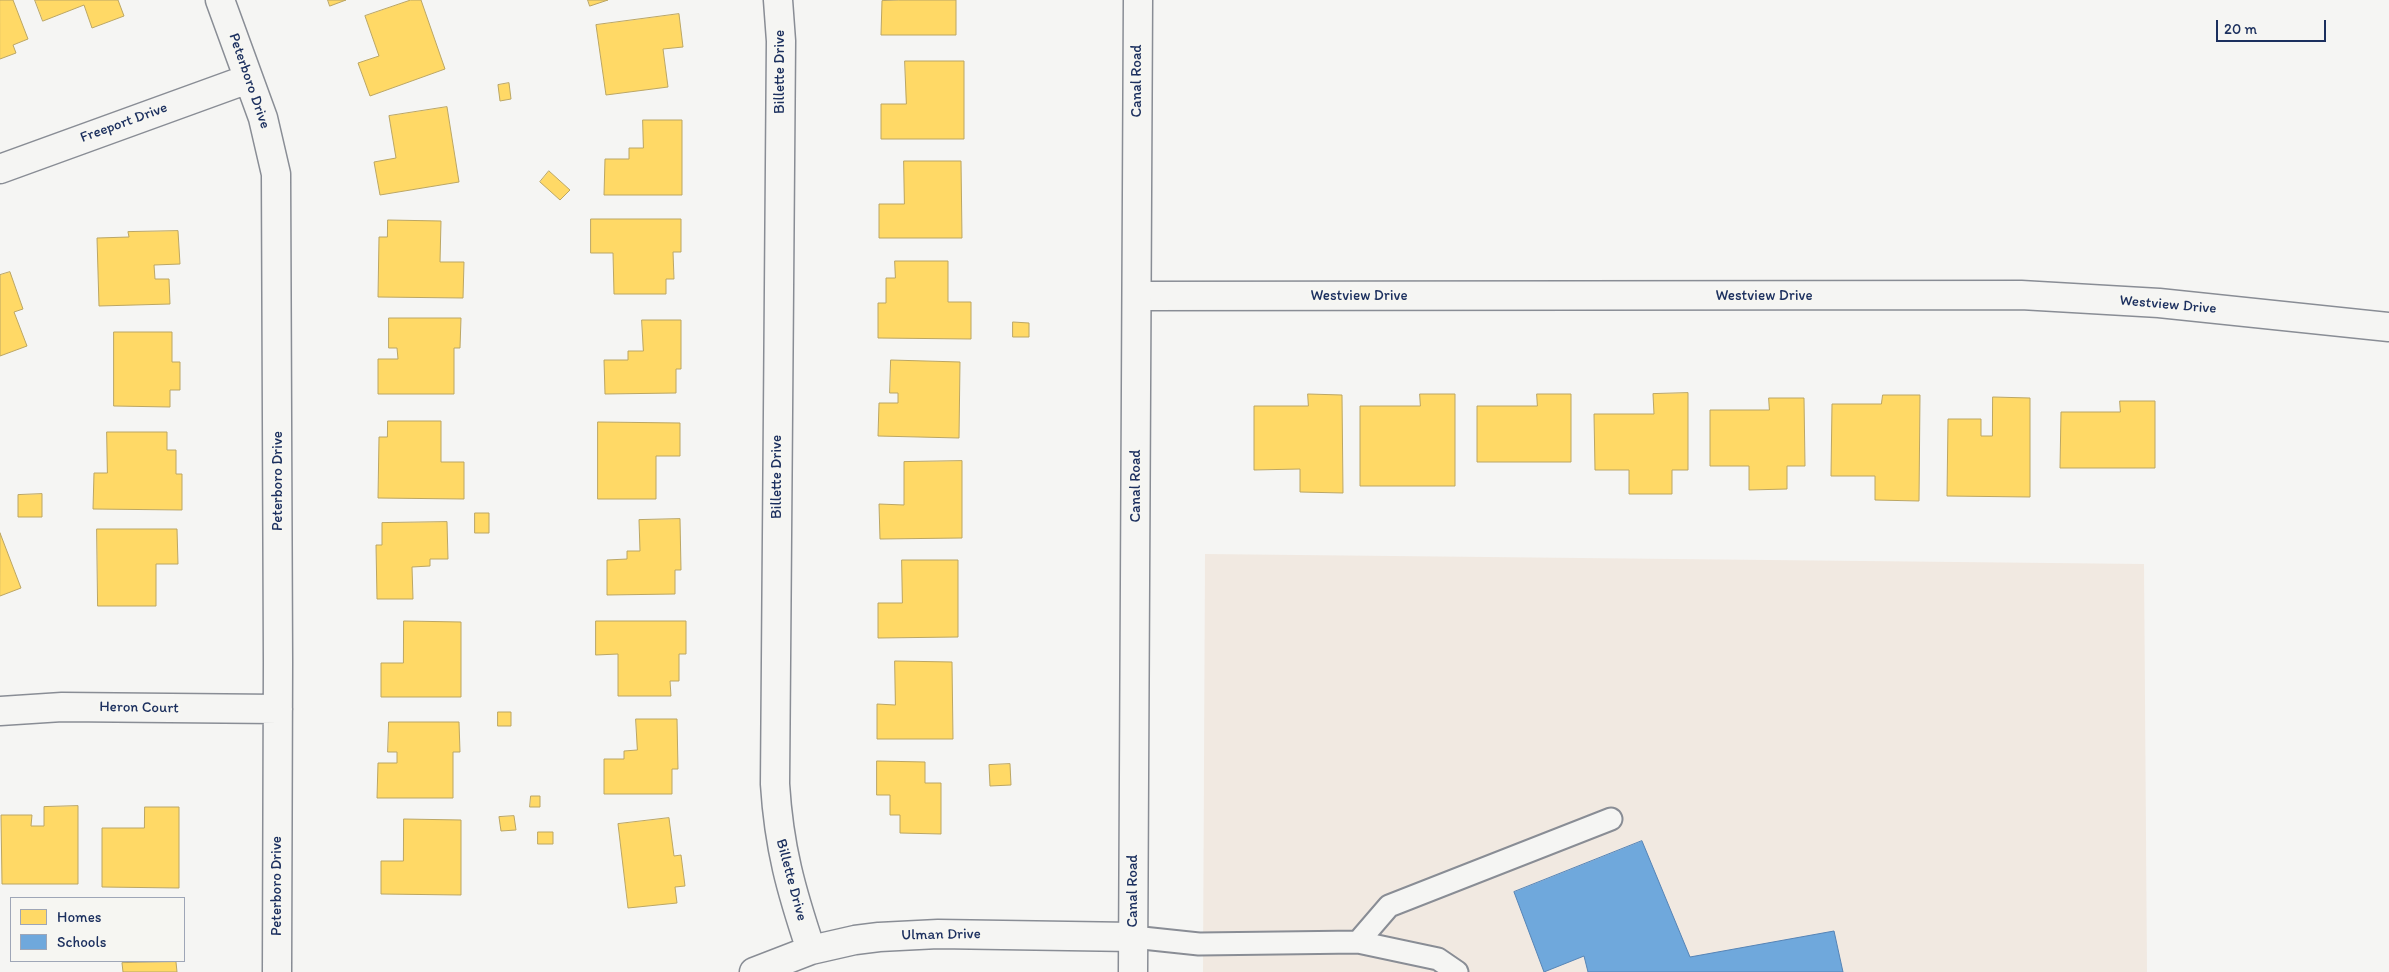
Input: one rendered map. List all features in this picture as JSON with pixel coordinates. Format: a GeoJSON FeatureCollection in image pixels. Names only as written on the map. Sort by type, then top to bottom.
{"type":"FeatureCollection","features":[{"type":"Feature","properties":{"kind":"street","name":"Peterboro Drive"},"geometry":{"type":"LineString","coordinates":[[220,0],[263,118],[276,174],[277,972]]}},
{"type":"Feature","properties":{"kind":"street","name":"Billette Drive"},"geometry":{"type":"LineString","coordinates":[[778,0],[781,51],[775,784],[782,854],[811,950]]}},
{"type":"Feature","properties":{"kind":"street","name":"Canal Road"},"geometry":{"type":"LineString","coordinates":[[1133,972],[1138,0]]}},
{"type":"Feature","properties":{"kind":"street","name":"Freeport Drive"},"geometry":{"type":"LineString","coordinates":[[0,169],[248,78]]}},
{"type":"Feature","properties":{"kind":"street","name":"Westview Drive"},"geometry":{"type":"LineString","coordinates":[[1137,296],[2021,295],[2159,303],[2389,327]]}},
{"type":"Feature","properties":{"kind":"street","name":"Heron Court"},"geometry":{"type":"LineString","coordinates":[[0,710],[62,707],[278,709]]}},
{"type":"Feature","properties":{"kind":"street","name":"Ulman Drive"},"geometry":{"type":"LineString","coordinates":[[754,972],[811,950],[855,940],[921,935],[1054,934],[1133,937]]}},
{"type":"Feature","properties":{"kind":"lane"},"geometry":{"type":"LineString","coordinates":[[1358,942],[1389,906],[1611,819]]}},
{"type":"Feature","properties":{"kind":"lane"},"geometry":{"type":"LineString","coordinates":[[1133,937],[1199,944],[1358,942],[1438,959],[1457,972]]}},
{"type":"Feature","properties":{"kind":"shaded area"},"geometry":{"type":"Polygon","coordinates":[[[1205,554],[2144,564],[2147,972],[1203,972],[1205,554]]]}},
{"type":"Feature","properties":{"kind":"building: Homes"},"geometry":{"type":"Polygon","coordinates":[[[0,0],[13,0],[28,39],[13,45],[16,53],[0,59],[0,0]]]}},
{"type":"Feature","properties":{"kind":"building: Homes"},"geometry":{"type":"Polygon","coordinates":[[[35,0],[118,0],[124,16],[92,28],[84,5],[43,21],[35,0]]]}},
{"type":"Feature","properties":{"kind":"building: Homes"},"geometry":{"type":"Polygon","coordinates":[[[328,0],[346,0],[330,6],[328,0]]]}},
{"type":"Feature","properties":{"kind":"building: Homes"},"geometry":{"type":"Polygon","coordinates":[[[411,0],[421,0],[445,69],[370,96],[358,63],[379,56],[365,16],[411,0]]]}},
{"type":"Feature","properties":{"kind":"building: Homes"},"geometry":{"type":"Polygon","coordinates":[[[588,0],[608,0],[590,6],[588,0]]]}},
{"type":"Feature","properties":{"kind":"building: Homes"},"geometry":{"type":"Polygon","coordinates":[[[956,0],[956,35],[881,35],[882,1],[956,0]]]}},
{"type":"Feature","properties":{"kind":"building: Homes"},"geometry":{"type":"Polygon","coordinates":[[[679,14],[683,47],[663,49],[668,87],[606,95],[596,25],[679,14]]]}},
{"type":"Feature","properties":{"kind":"building: Homes"},"geometry":{"type":"Polygon","coordinates":[[[905,61],[964,61],[964,139],[881,139],[881,104],[906,104],[905,61]]]}},
{"type":"Feature","properties":{"kind":"building: Homes"},"geometry":{"type":"Polygon","coordinates":[[[509,83],[511,99],[500,101],[498,85],[509,83]]]}},
{"type":"Feature","properties":{"kind":"building: Homes"},"geometry":{"type":"Polygon","coordinates":[[[447,107],[459,182],[380,195],[374,162],[396,158],[389,116],[447,107]]]}},
{"type":"Feature","properties":{"kind":"building: Homes"},"geometry":{"type":"Polygon","coordinates":[[[643,120],[682,120],[682,195],[604,195],[605,159],[629,159],[629,148],[643,148],[643,120]]]}},
{"type":"Feature","properties":{"kind":"building: Homes"},"geometry":{"type":"Polygon","coordinates":[[[904,161],[961,161],[962,238],[879,238],[879,204],[904,204],[904,161]]]}},
{"type":"Feature","properties":{"kind":"building: Homes"},"geometry":{"type":"Polygon","coordinates":[[[549,171],[570,190],[560,200],[540,182],[549,171]]]}},
{"type":"Feature","properties":{"kind":"building: Homes"},"geometry":{"type":"Polygon","coordinates":[[[591,219],[681,219],[681,252],[673,252],[674,279],[666,279],[666,294],[614,294],[613,253],[591,253],[591,219]]]}},
{"type":"Feature","properties":{"kind":"building: Homes"},"geometry":{"type":"Polygon","coordinates":[[[388,220],[441,221],[440,262],[464,262],[463,298],[378,297],[379,237],[387,237],[388,220]]]}},
{"type":"Feature","properties":{"kind":"building: Homes"},"geometry":{"type":"Polygon","coordinates":[[[178,231],[180,264],[154,265],[155,279],[169,279],[170,304],[99,306],[97,238],[129,237],[128,232],[178,231]]]}},
{"type":"Feature","properties":{"kind":"building: Homes"},"geometry":{"type":"Polygon","coordinates":[[[895,261],[948,261],[948,302],[971,302],[971,339],[878,338],[878,303],[886,303],[886,278],[895,278],[895,261]]]}},
{"type":"Feature","properties":{"kind":"building: Homes"},"geometry":{"type":"Polygon","coordinates":[[[10,272],[23,309],[14,312],[27,346],[0,356],[0,275],[10,272]]]}},
{"type":"Feature","properties":{"kind":"building: Homes"},"geometry":{"type":"Polygon","coordinates":[[[389,318],[461,318],[460,348],[454,348],[454,394],[378,394],[378,359],[398,359],[397,348],[389,348],[389,318]]]}},
{"type":"Feature","properties":{"kind":"building: Homes"},"geometry":{"type":"Polygon","coordinates":[[[642,320],[681,320],[681,369],[676,369],[676,393],[605,394],[604,360],[628,360],[628,351],[643,351],[642,320]]]}},
{"type":"Feature","properties":{"kind":"building: Homes"},"geometry":{"type":"Polygon","coordinates":[[[1013,322],[1029,323],[1029,337],[1013,337],[1013,322]]]}},
{"type":"Feature","properties":{"kind":"building: Homes"},"geometry":{"type":"Polygon","coordinates":[[[114,332],[172,332],[172,362],[180,362],[180,390],[170,390],[170,407],[114,406],[114,332]]]}},
{"type":"Feature","properties":{"kind":"building: Homes"},"geometry":{"type":"Polygon","coordinates":[[[891,360],[960,362],[959,438],[878,436],[879,403],[898,403],[898,393],[890,393],[891,360]]]}},
{"type":"Feature","properties":{"kind":"building: Homes"},"geometry":{"type":"Polygon","coordinates":[[[1688,393],[1688,470],[1672,470],[1672,494],[1629,494],[1629,470],[1595,470],[1594,414],[1654,414],[1653,394],[1688,393]]]}},
{"type":"Feature","properties":{"kind":"building: Homes"},"geometry":{"type":"Polygon","coordinates":[[[1308,394],[1342,395],[1343,493],[1300,492],[1300,469],[1254,470],[1254,406],[1308,406],[1308,394]]]}},
{"type":"Feature","properties":{"kind":"building: Homes"},"geometry":{"type":"Polygon","coordinates":[[[1420,394],[1455,394],[1455,486],[1360,486],[1360,406],[1420,406],[1420,394]]]}},
{"type":"Feature","properties":{"kind":"building: Homes"},"geometry":{"type":"Polygon","coordinates":[[[1537,394],[1571,394],[1571,462],[1477,462],[1477,406],[1537,406],[1537,394]]]}},
{"type":"Feature","properties":{"kind":"building: Homes"},"geometry":{"type":"Polygon","coordinates":[[[1883,395],[1920,395],[1919,501],[1875,500],[1875,476],[1831,476],[1832,404],[1881,404],[1883,395]]]}},
{"type":"Feature","properties":{"kind":"building: Homes"},"geometry":{"type":"Polygon","coordinates":[[[1993,397],[2030,398],[2030,497],[1947,496],[1948,419],[1981,419],[1981,436],[1992,436],[1993,397]]]}},
{"type":"Feature","properties":{"kind":"building: Homes"},"geometry":{"type":"Polygon","coordinates":[[[1769,398],[1804,398],[1805,466],[1787,466],[1787,489],[1749,490],[1749,466],[1710,466],[1710,410],[1769,410],[1769,398]]]}},
{"type":"Feature","properties":{"kind":"building: Homes"},"geometry":{"type":"Polygon","coordinates":[[[2120,401],[2155,401],[2155,468],[2060,468],[2061,412],[2120,412],[2120,401]]]}},
{"type":"Feature","properties":{"kind":"building: Homes"},"geometry":{"type":"Polygon","coordinates":[[[388,421],[441,421],[441,462],[464,462],[464,499],[378,498],[379,437],[387,437],[388,421]]]}},
{"type":"Feature","properties":{"kind":"building: Homes"},"geometry":{"type":"Polygon","coordinates":[[[598,422],[680,423],[680,456],[656,456],[656,499],[598,499],[598,422]]]}},
{"type":"Feature","properties":{"kind":"building: Homes"},"geometry":{"type":"Polygon","coordinates":[[[107,432],[167,432],[167,450],[176,450],[176,474],[182,474],[182,510],[93,509],[94,473],[107,473],[107,432]]]}},
{"type":"Feature","properties":{"kind":"building: Homes"},"geometry":{"type":"Polygon","coordinates":[[[962,461],[962,538],[880,539],[879,504],[904,505],[904,462],[962,461]]]}},
{"type":"Feature","properties":{"kind":"building: Homes"},"geometry":{"type":"Polygon","coordinates":[[[42,494],[42,517],[18,517],[18,495],[42,494]]]}},
{"type":"Feature","properties":{"kind":"building: Homes"},"geometry":{"type":"Polygon","coordinates":[[[475,513],[489,513],[489,533],[475,533],[475,513]]]}},
{"type":"Feature","properties":{"kind":"building: Homes"},"geometry":{"type":"Polygon","coordinates":[[[680,519],[681,570],[675,570],[675,594],[607,595],[607,560],[627,559],[627,551],[640,551],[639,520],[680,519]]]}},
{"type":"Feature","properties":{"kind":"building: Homes"},"geometry":{"type":"Polygon","coordinates":[[[447,522],[448,559],[430,559],[430,566],[412,567],[413,599],[377,599],[376,545],[382,545],[382,523],[447,522]]]}},
{"type":"Feature","properties":{"kind":"building: Homes"},"geometry":{"type":"Polygon","coordinates":[[[97,529],[177,529],[178,564],[156,564],[156,606],[98,606],[97,529]]]}},
{"type":"Feature","properties":{"kind":"building: Homes"},"geometry":{"type":"Polygon","coordinates":[[[0,533],[21,588],[0,596],[0,533]]]}},
{"type":"Feature","properties":{"kind":"building: Homes"},"geometry":{"type":"Polygon","coordinates":[[[902,560],[958,560],[958,637],[878,638],[878,603],[902,603],[902,560]]]}},
{"type":"Feature","properties":{"kind":"building: Homes"},"geometry":{"type":"Polygon","coordinates":[[[404,621],[461,622],[461,697],[381,697],[381,663],[403,663],[404,621]]]}},
{"type":"Feature","properties":{"kind":"building: Homes"},"geometry":{"type":"Polygon","coordinates":[[[596,621],[686,621],[686,654],[679,654],[679,681],[670,681],[671,696],[618,696],[618,654],[596,655],[596,621]]]}},
{"type":"Feature","properties":{"kind":"building: Homes"},"geometry":{"type":"Polygon","coordinates":[[[895,661],[952,662],[953,739],[877,739],[877,704],[895,705],[895,661]]]}},
{"type":"Feature","properties":{"kind":"building: Homes"},"geometry":{"type":"Polygon","coordinates":[[[498,712],[511,712],[511,726],[498,726],[498,712]]]}},
{"type":"Feature","properties":{"kind":"building: Homes"},"geometry":{"type":"Polygon","coordinates":[[[636,719],[677,719],[678,769],[672,769],[672,794],[604,794],[604,759],[624,759],[624,751],[637,750],[636,719]]]}},
{"type":"Feature","properties":{"kind":"building: Homes"},"geometry":{"type":"Polygon","coordinates":[[[389,722],[459,722],[460,752],[453,752],[453,798],[377,798],[378,763],[397,763],[397,752],[388,752],[389,722]]]}},
{"type":"Feature","properties":{"kind":"building: Homes"},"geometry":{"type":"Polygon","coordinates":[[[877,761],[925,762],[925,783],[941,783],[941,834],[900,833],[900,815],[890,815],[890,795],[877,795],[877,761]]]}},
{"type":"Feature","properties":{"kind":"building: Homes"},"geometry":{"type":"Polygon","coordinates":[[[1010,764],[1011,785],[990,786],[989,765],[1010,764]]]}},
{"type":"Feature","properties":{"kind":"building: Homes"},"geometry":{"type":"Polygon","coordinates":[[[531,796],[540,796],[540,807],[530,807],[531,796]]]}},
{"type":"Feature","properties":{"kind":"building: Homes"},"geometry":{"type":"Polygon","coordinates":[[[78,806],[78,884],[2,884],[1,815],[32,815],[31,826],[44,826],[44,807],[78,806]]]}},
{"type":"Feature","properties":{"kind":"building: Homes"},"geometry":{"type":"Polygon","coordinates":[[[145,807],[179,807],[179,888],[102,887],[102,828],[144,828],[145,807]]]}},
{"type":"Feature","properties":{"kind":"building: Homes"},"geometry":{"type":"Polygon","coordinates":[[[514,816],[516,830],[501,831],[499,817],[514,816]]]}},
{"type":"Feature","properties":{"kind":"building: Homes"},"geometry":{"type":"Polygon","coordinates":[[[669,818],[674,856],[681,855],[685,886],[675,887],[677,903],[628,908],[618,824],[669,818]]]}},
{"type":"Feature","properties":{"kind":"building: Homes"},"geometry":{"type":"Polygon","coordinates":[[[404,819],[461,820],[461,895],[381,894],[381,861],[403,861],[404,819]]]}},
{"type":"Feature","properties":{"kind":"building: Homes"},"geometry":{"type":"Polygon","coordinates":[[[538,832],[553,832],[553,844],[538,844],[538,832]]]}},
{"type":"Feature","properties":{"kind":"building: Homes"},"geometry":{"type":"Polygon","coordinates":[[[176,962],[177,972],[123,972],[122,963],[176,962]]]}},
{"type":"Feature","properties":{"kind":"building: Schools"},"geometry":{"type":"Polygon","coordinates":[[[1642,841],[1690,957],[1834,931],[1843,972],[1588,972],[1584,956],[1544,972],[1514,892],[1642,841]]]}}]}
